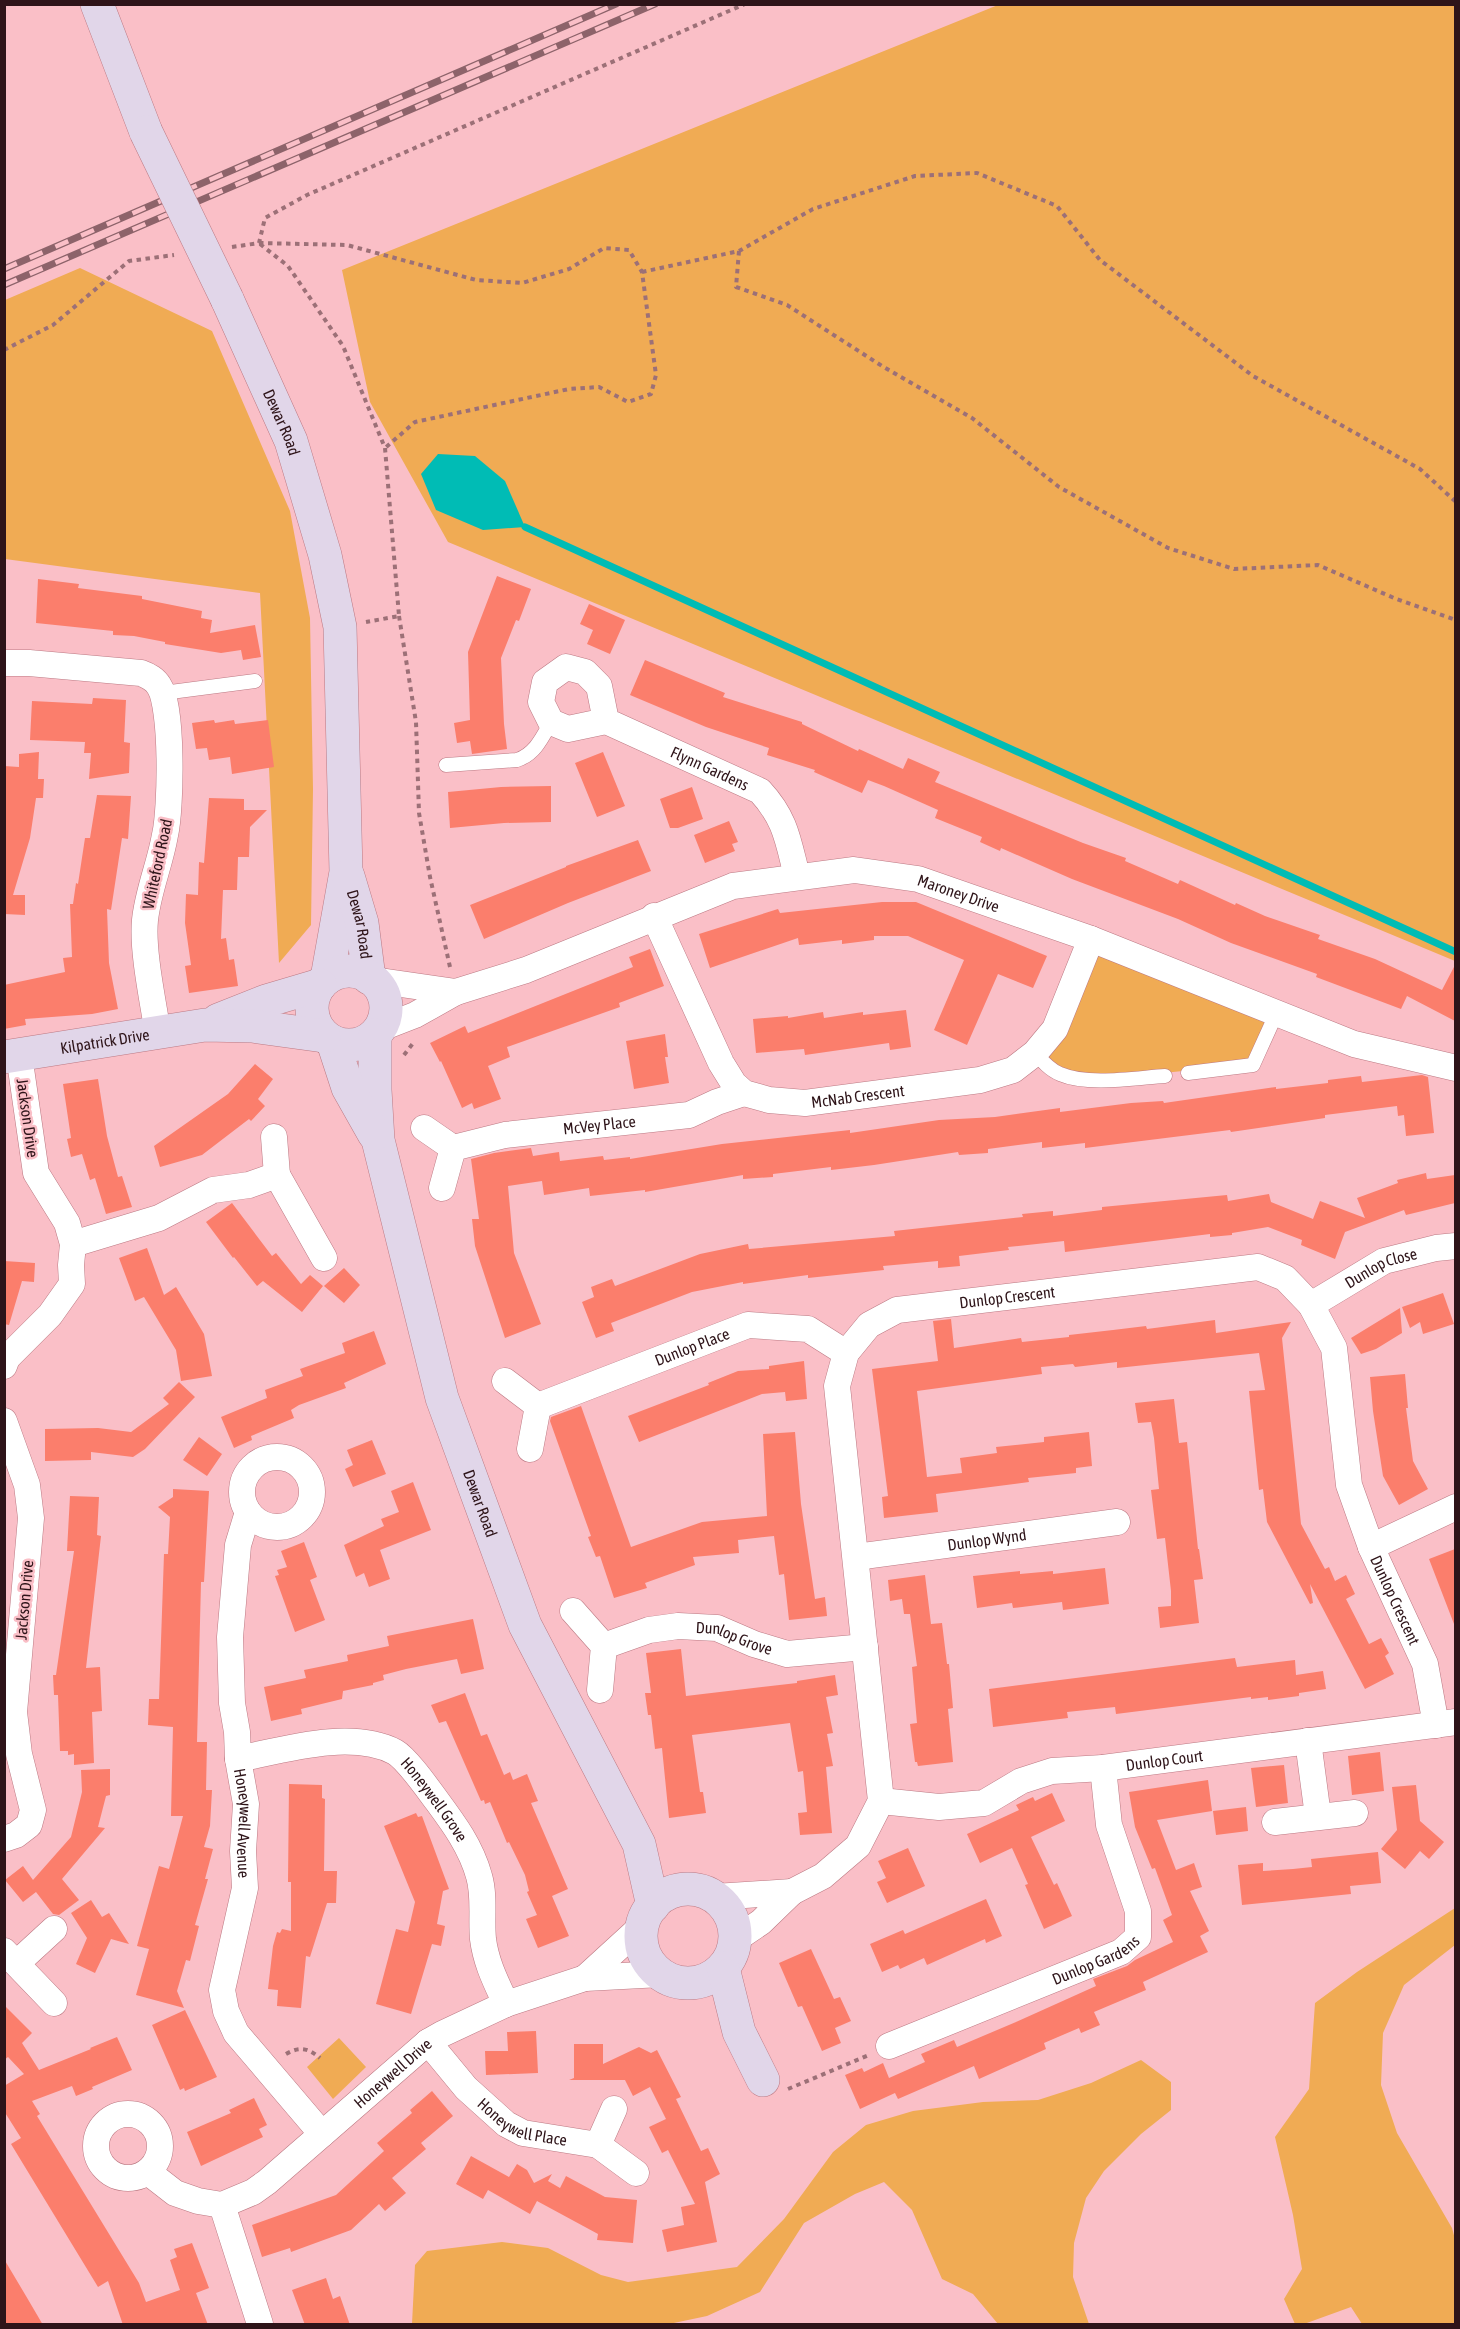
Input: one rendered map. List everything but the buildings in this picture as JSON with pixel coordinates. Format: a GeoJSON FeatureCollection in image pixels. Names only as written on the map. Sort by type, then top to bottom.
{"type":"FeatureCollection","features":[{"type":"Feature","properties":{"kind":"street","name":"Dewar Road"},"geometry":{"type":"LineString","coordinates":[[97,4],[146,132],[291,441],[325,555],[340,627],[346,872],[323,982]]}},
{"type":"Feature","properties":{"kind":"street"},"geometry":{"type":"LineString","coordinates":[[4,663],[29,663],[141,673],[152,678],[163,693]]}},
{"type":"Feature","properties":{"kind":"street"},"geometry":{"type":"LineString","coordinates":[[566,667],[585,672],[598,686],[606,721],[568,729],[551,722],[542,702],[545,682],[566,667]]}},
{"type":"Feature","properties":{"kind":"street","name":"Whiteford Road"},"geometry":{"type":"LineString","coordinates":[[158,1034],[145,940],[145,922],[147,904],[165,836],[170,805],[171,772],[163,693]]}},
{"type":"Feature","properties":{"kind":"street","name":"Flynn Gardens"},"geometry":{"type":"LineString","coordinates":[[606,721],[760,792],[776,807],[785,829],[797,876]]}},
{"type":"Feature","properties":{"kind":"street","name":"Maroney Drive"},"geometry":{"type":"LineString","coordinates":[[377,1032],[415,1015],[456,992],[526,970],[654,916],[733,886],[854,870],[918,879],[1091,939],[1354,1044],[1455,1068]]}},
{"type":"Feature","properties":{"kind":"street","name":"Dewar Road"},"geometry":{"type":"LineString","coordinates":[[346,872],[362,923],[371,979]]}},
{"type":"Feature","properties":{"kind":"street"},"geometry":{"type":"LineString","coordinates":[[654,916],[721,1063],[734,1083],[744,1093]]}},
{"type":"Feature","properties":{"kind":"street","name":"McNab Crescent"},"geometry":{"type":"LineString","coordinates":[[744,1093],[769,1100],[805,1103],[980,1080],[1013,1070],[1035,1053],[1055,1029],[1091,939]]}},
{"type":"Feature","properties":{"kind":"street"},"geometry":{"type":"LineString","coordinates":[[346,971],[363,974],[371,979],[381,989],[386,1001],[386,1013],[377,1032],[365,1042],[353,1045],[328,1039],[313,1017],[312,1006],[314,995],[323,982],[346,971]]}},
{"type":"Feature","properties":{"kind":"street","name":"Maroney Drive"},"geometry":{"type":"LineString","coordinates":[[371,979],[456,992]]}},
{"type":"Feature","properties":{"kind":"street","name":"Kilpatrick Drive"},"geometry":{"type":"LineString","coordinates":[[12,1056],[206,1025],[266,1001],[323,982]]}},
{"type":"Feature","properties":{"kind":"street","name":"Kilpatrick Drive"},"geometry":{"type":"LineString","coordinates":[[206,1025],[252,1026],[328,1039]]}},
{"type":"Feature","properties":{"kind":"street","name":"Dewar Road"},"geometry":{"type":"LineString","coordinates":[[377,1032],[375,1090],[378,1140],[442,1398],[521,1614],[639,1844],[648,1916]]}},
{"type":"Feature","properties":{"kind":"street","name":"Dewar Road"},"geometry":{"type":"LineString","coordinates":[[328,1039],[348,1088],[378,1140]]}},
{"type":"Feature","properties":{"kind":"street","name":"Jackson Drive"},"geometry":{"type":"LineString","coordinates":[[5,1360],[50,1315],[72,1284],[71,1265],[74,1244],[67,1223],[36,1173],[12,1056]]}},
{"type":"Feature","properties":{"kind":"street","name":"McVey Place"},"geometry":{"type":"LineString","coordinates":[[453,1148],[505,1135],[689,1115],[744,1093]]}},
{"type":"Feature","properties":{"kind":"street"},"geometry":{"type":"LineString","coordinates":[[424,1128],[453,1148],[442,1188]]}},
{"type":"Feature","properties":{"kind":"street"},"geometry":{"type":"LineString","coordinates":[[274,1137],[278,1175],[324,1258]]}},
{"type":"Feature","properties":{"kind":"street"},"geometry":{"type":"LineString","coordinates":[[74,1244],[159,1218],[213,1190],[249,1185],[278,1175]]}},
{"type":"Feature","properties":{"kind":"street","name":"Dunlop Close"},"geometry":{"type":"LineString","coordinates":[[1311,1305],[1384,1261],[1436,1248],[1455,1246]]}},
{"type":"Feature","properties":{"kind":"street","name":"Dunlop Crescent"},"geometry":{"type":"LineString","coordinates":[[880,1801],[837,1386],[846,1353],[869,1325],[897,1311],[1258,1266],[1285,1278],[1311,1305],[1334,1348],[1349,1485],[1371,1547],[1425,1664],[1446,1724]]}},
{"type":"Feature","properties":{"kind":"street","name":"Dunlop Place"},"geometry":{"type":"LineString","coordinates":[[538,1406],[748,1325],[808,1329],[846,1353]]}},
{"type":"Feature","properties":{"kind":"street"},"geometry":{"type":"LineString","coordinates":[[505,1381],[538,1406],[530,1449]]}},
{"type":"Feature","properties":{"kind":"street","name":"Jackson Drive"},"geometry":{"type":"LineString","coordinates":[[4,1421],[27,1485],[31,1518],[15,1605],[14,1712],[19,1754],[33,1810],[29,1825],[4,1839]]}},
{"type":"Feature","properties":{"kind":"street"},"geometry":{"type":"LineString","coordinates":[[1371,1547],[1455,1507]]}},
{"type":"Feature","properties":{"kind":"street","name":"Honeywell Avenue"},"geometry":{"type":"LineString","coordinates":[[248,1512],[238,1545],[230,1637],[232,1702],[237,1732],[238,1760],[246,1804],[243,1851],[245,1888],[222,1990],[226,2011],[236,2033],[322,2134]]}},
{"type":"Feature","properties":{"kind":"street","name":"Dunlop Wynd"},"geometry":{"type":"LineString","coordinates":[[856,1557],[1117,1522]]}},
{"type":"Feature","properties":{"kind":"street"},"geometry":{"type":"LineString","coordinates":[[573,1611],[604,1646],[600,1690]]}},
{"type":"Feature","properties":{"kind":"street","name":"Dunlop Grove"},"geometry":{"type":"LineString","coordinates":[[604,1646],[649,1630],[678,1626],[717,1628],[754,1644],[788,1654],[865,1647]]}},
{"type":"Feature","properties":{"kind":"street","name":"Dunlop Court"},"geometry":{"type":"LineString","coordinates":[[880,1801],[939,1807],[984,1803],[1021,1781],[1052,1771],[1103,1768],[1446,1724]]}},
{"type":"Feature","properties":{"kind":"street"},"geometry":{"type":"LineString","coordinates":[[1308,1741],[1318,1816]]}},
{"type":"Feature","properties":{"kind":"street","name":"Honeywell Grove"},"geometry":{"type":"LineString","coordinates":[[238,1760],[318,1743],[347,1742],[396,1753],[423,1782],[461,1833],[479,1876],[483,1938],[489,1968],[506,2004]]}},
{"type":"Feature","properties":{"kind":"street","name":"Dunlop Gardens"},"geometry":{"type":"LineString","coordinates":[[889,2046],[1121,1952],[1138,1937],[1138,1911],[1109,1825],[1103,1768]]}},
{"type":"Feature","properties":{"kind":"street"},"geometry":{"type":"LineString","coordinates":[[675,1979],[710,1979],[730,1954],[792,1892],[823,1876],[858,1846],[880,1801]]}},
{"type":"Feature","properties":{"kind":"street"},"geometry":{"type":"LineString","coordinates":[[1275,1822],[1355,1813]]}},
{"type":"Feature","properties":{"kind":"street","name":"Dewar Road"},"geometry":{"type":"LineString","coordinates":[[639,1844],[702,1894]]}},
{"type":"Feature","properties":{"kind":"street"},"geometry":{"type":"LineString","coordinates":[[739,2032],[675,1979],[651,1965],[641,1941],[648,1916],[665,1895],[679,1890],[702,1894],[792,1892]]}},
{"type":"Feature","properties":{"kind":"street"},"geometry":{"type":"LineString","coordinates":[[702,1894],[727,1908],[732,1917],[730,1954],[739,2032],[763,2080]]}},
{"type":"Feature","properties":{"kind":"street","name":"Honeywell Drive"},"geometry":{"type":"LineString","coordinates":[[585,1978],[648,1916]]}},
{"type":"Feature","properties":{"kind":"street"},"geometry":{"type":"LineString","coordinates":[[54,1929],[11,1957],[54,2003]]}},
{"type":"Feature","properties":{"kind":"street","name":"Honeywell Drive"},"geometry":{"type":"LineString","coordinates":[[222,2205],[253,2192],[267,2182],[428,2042],[442,2034],[506,2004],[585,1978],[675,1979]]}},
{"type":"Feature","properties":{"kind":"street","name":"Honeywell Place"},"geometry":{"type":"LineString","coordinates":[[428,2042],[466,2088],[506,2124],[523,2133],[598,2145],[636,2173]]}},
{"type":"Feature","properties":{"kind":"street"},"geometry":{"type":"LineString","coordinates":[[598,2145],[614,2109]]}},
{"type":"Feature","properties":{"kind":"street"},"geometry":{"type":"LineString","coordinates":[[148,2172],[175,2193],[198,2201],[222,2205],[260,2325]]}},
{"type":"Feature","properties":{"kind":"lane"},"geometry":{"type":"LineString","coordinates":[[163,693],[255,681]]}},
{"type":"Feature","properties":{"kind":"lane"},"geometry":{"type":"LineString","coordinates":[[446,765],[517,760],[527,757],[551,722]]}},
{"type":"Feature","properties":{"kind":"lane"},"geometry":{"type":"LineString","coordinates":[[1188,1073],[1254,1065],[1277,1012]]}},
{"type":"Feature","properties":{"kind":"lane"},"geometry":{"type":"LineString","coordinates":[[1035,1053],[1047,1066],[1060,1074],[1079,1080],[1165,1076]]}},
{"type":"Feature","properties":{"kind":"path"},"geometry":{"type":"LineString","coordinates":[[259,243],[265,218],[308,195],[745,4]]}},
{"type":"Feature","properties":{"kind":"path"},"geometry":{"type":"LineString","coordinates":[[642,272],[739,251],[813,209],[915,176],[977,173],[1057,206],[1100,260],[1253,376],[1420,469],[1455,502]]}},
{"type":"Feature","properties":{"kind":"path"},"geometry":{"type":"LineString","coordinates":[[259,243],[288,266],[343,346],[385,448],[399,616],[416,722],[419,813],[430,877],[456,992]]}},
{"type":"Feature","properties":{"kind":"path"},"geometry":{"type":"LineString","coordinates":[[224,248],[259,243],[347,245],[476,280],[522,283],[569,269],[604,248],[629,250],[642,272],[656,375],[651,394],[628,402],[599,387],[569,389],[415,422],[385,448]]}},
{"type":"Feature","properties":{"kind":"path"},"geometry":{"type":"LineString","coordinates":[[739,251],[736,287],[787,305],[882,366],[972,418],[1059,487],[1168,548],[1234,568],[1318,565],[1394,598],[1455,620]]}},
{"type":"Feature","properties":{"kind":"path"},"geometry":{"type":"LineString","coordinates":[[4,350],[53,325],[129,261],[176,254]]}},
{"type":"Feature","properties":{"kind":"path"},"geometry":{"type":"LineString","coordinates":[[340,627],[399,616]]}},
{"type":"Feature","properties":{"kind":"path"},"geometry":{"type":"LineString","coordinates":[[401,1058],[414,1042],[423,1037]]}},
{"type":"Feature","properties":{"kind":"path"},"geometry":{"type":"LineString","coordinates":[[763,2080],[789,2090],[889,2046]]}},
{"type":"Feature","properties":{"kind":"path"},"geometry":{"type":"LineString","coordinates":[[267,2070],[297,2048],[305,2048],[320,2058]]}},
{"type":"Feature","properties":{"kind":"shaded area"},"geometry":{"type":"Polygon","coordinates":[[[998,5],[1455,5],[1455,961],[448,542],[370,402],[342,270],[998,5]]]}},
{"type":"Feature","properties":{"kind":"shaded area"},"geometry":{"type":"Polygon","coordinates":[[[80,268],[212,331],[290,511],[310,618],[313,789],[311,925],[279,963],[260,593],[5,559],[5,300],[80,268]]]}},
{"type":"Feature","properties":{"kind":"shaded area"},"geometry":{"type":"Polygon","coordinates":[[[1092,943],[1272,1014],[1251,1064],[1173,1072],[1079,1076],[1061,1071],[1038,1053],[1092,943]]]}},
{"type":"Feature","properties":{"kind":"shaded area"},"geometry":{"type":"Polygon","coordinates":[[[1455,1908],[1455,1945],[1404,1985],[1383,2033],[1381,2085],[1397,2133],[1452,2228],[1455,2239],[1455,2324],[1362,2324],[1351,2307],[1304,2324],[1295,2324],[1284,2299],[1302,2269],[1293,2215],[1275,2137],[1309,2089],[1315,2003],[1357,1972],[1455,1908]]]}},
{"type":"Feature","properties":{"kind":"shaded area"},"geometry":{"type":"Polygon","coordinates":[[[339,2038],[366,2067],[333,2099],[307,2067],[339,2038]]]}},
{"type":"Feature","properties":{"kind":"shaded area"},"geometry":{"type":"Polygon","coordinates":[[[1141,2060],[1171,2082],[1171,2110],[1141,2134],[1104,2171],[1086,2198],[1074,2243],[1073,2277],[1089,2324],[998,2324],[973,2294],[942,2279],[912,2210],[884,2182],[855,2194],[804,2223],[760,2292],[707,2316],[669,2324],[412,2324],[415,2265],[427,2251],[502,2242],[548,2248],[601,2275],[628,2282],[737,2267],[784,2219],[833,2152],[866,2125],[913,2111],[983,2102],[1038,2100],[1091,2083],[1141,2060]]]}},
{"type":"Feature","properties":{"kind":"water"},"geometry":{"type":"Polygon","coordinates":[[[438,454],[475,456],[505,481],[525,527],[483,530],[436,510],[421,474],[438,454]]]}},
{"type":"Feature","properties":{"kind":"waterway"},"geometry":{"type":"LineString","coordinates":[[525,527],[1456,952]]}},
{"type":"Feature","properties":{"kind":"railway"},"geometry":{"type":"LineString","coordinates":[[4,269],[616,4]]}},
{"type":"Feature","properties":{"kind":"railway"},"geometry":{"type":"LineString","coordinates":[[4,285],[655,4]]}}]}
